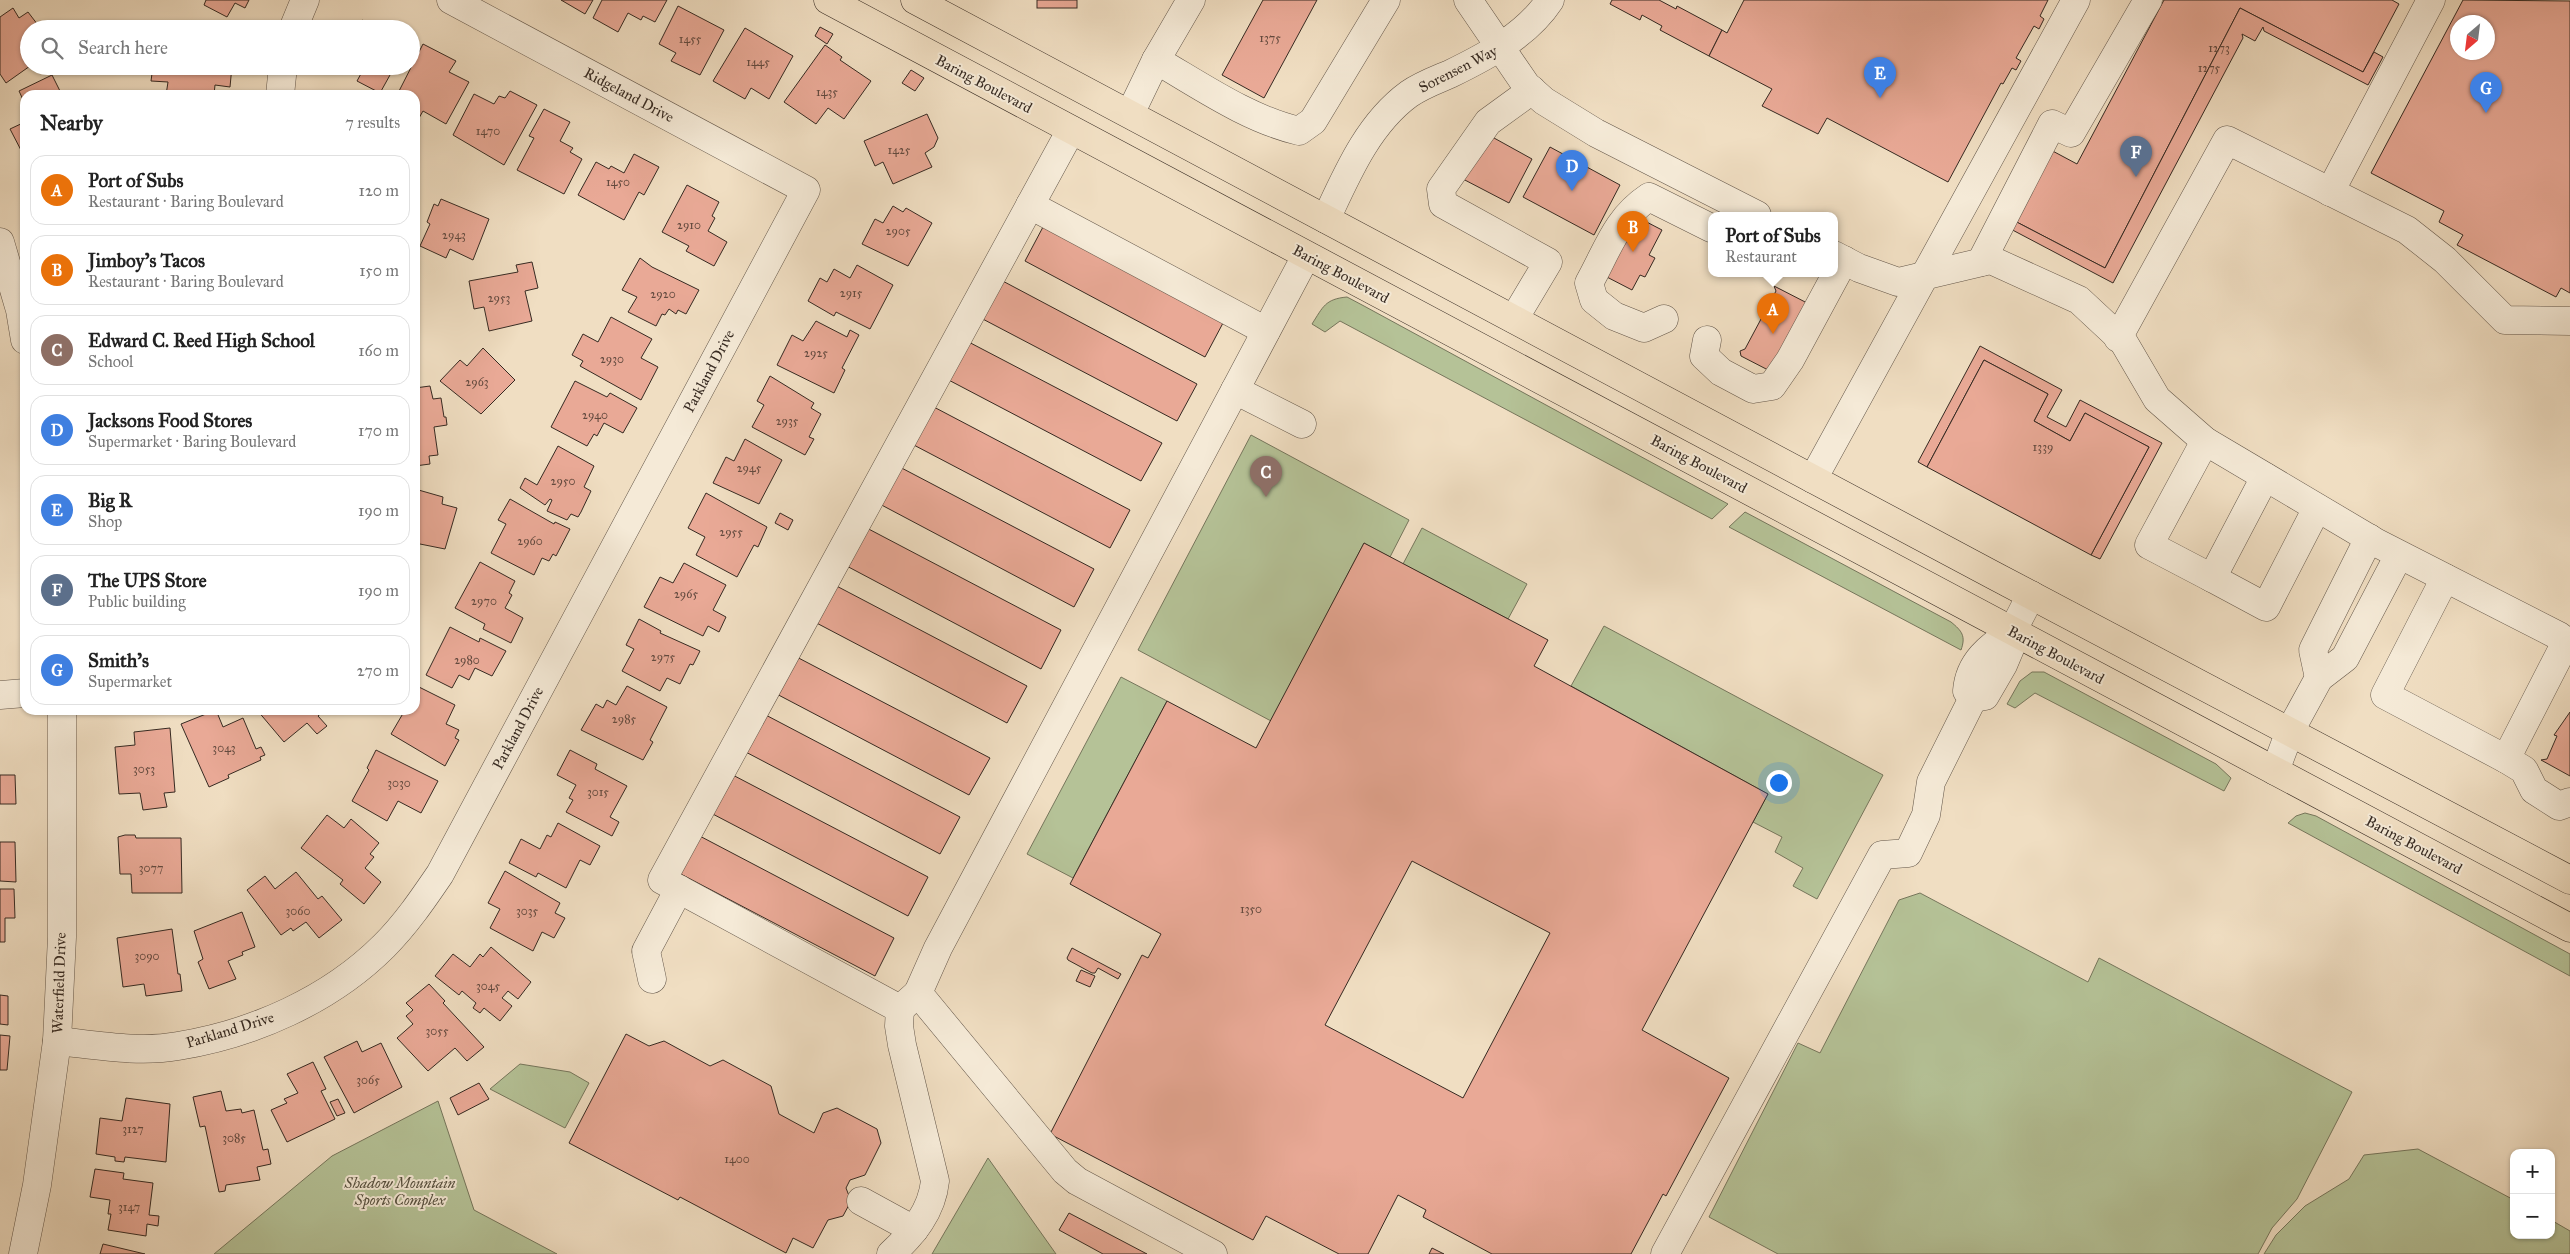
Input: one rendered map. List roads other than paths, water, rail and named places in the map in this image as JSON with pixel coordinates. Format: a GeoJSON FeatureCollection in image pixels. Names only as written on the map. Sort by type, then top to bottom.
{"type":"FeatureCollection","features":[{"type":"Feature","properties":{"kind":"main road","name":"Baring Boulevard"},"geometry":{"type":"LineString","coordinates":[[828,0],[2570,928]]}},
{"type":"Feature","properties":{"kind":"main road"},"geometry":{"type":"LineString","coordinates":[[915,0],[2570,880]]}},
{"type":"Feature","properties":{"kind":"main road"},"geometry":{"type":"LineString","coordinates":[[1306,256],[1326,219]]}},
{"type":"Feature","properties":{"kind":"street"},"geometry":{"type":"LineString","coordinates":[[297,20],[305,0]]}},
{"type":"Feature","properties":{"kind":"street","name":"Ridgeland Drive"},"geometry":{"type":"LineString","coordinates":[[451,0],[806,190]]}},
{"type":"Feature","properties":{"kind":"street"},"geometry":{"type":"LineString","coordinates":[[1130,114],[1156,60],[1191,0]]}},
{"type":"Feature","properties":{"kind":"street"},"geometry":{"type":"LineString","coordinates":[[1156,60],[1229,102],[1278,126],[1299,131],[1313,121],[1386,0]]}},
{"type":"Feature","properties":{"kind":"street"},"geometry":{"type":"LineString","coordinates":[[1468,0],[1532,90],[1544,101],[1596,133],[1750,212]]}},
{"type":"Feature","properties":{"kind":"street","name":"Sorensen Way"},"geometry":{"type":"LineString","coordinates":[[1326,219],[1347,174],[1370,134],[1391,110],[1424,84],[1449,74],[1500,47],[1521,31],[1550,0]]}},
{"type":"Feature","properties":{"kind":"street"},"geometry":{"type":"LineString","coordinates":[[1813,479],[2076,0]]}},
{"type":"Feature","properties":{"kind":"street"},"geometry":{"type":"LineString","coordinates":[[1981,262],[2052,124],[2071,133],[2148,0]]}},
{"type":"Feature","properties":{"kind":"street"},"geometry":{"type":"LineString","coordinates":[[2330,192],[2432,0]]}},
{"type":"Feature","properties":{"kind":"street"},"geometry":{"type":"LineString","coordinates":[[281,90],[283,75]]}},
{"type":"Feature","properties":{"kind":"street"},"geometry":{"type":"LineString","coordinates":[[1514,319],[1548,262],[1443,204],[1441,189],[1488,122],[1532,90]]}},
{"type":"Feature","properties":{"kind":"street"},"geometry":{"type":"LineString","coordinates":[[1071,130],[662,880],[909,1001],[1065,1171],[1077,1181],[1213,1254]]}},
{"type":"Feature","properties":{"kind":"street"},"geometry":{"type":"LineString","coordinates":[[2118,338],[2227,140],[2407,230],[2445,260],[2506,320],[2570,321]]}},
{"type":"Feature","properties":{"kind":"street","name":"Parkland Drive"},"geometry":{"type":"LineString","coordinates":[[57,1041],[123,1047],[177,1046],[266,1022],[310,1001],[349,976],[383,946],[414,913],[440,874],[806,190]]}},
{"type":"Feature","properties":{"kind":"street"},"geometry":{"type":"LineString","coordinates":[[1664,319],[1644,328],[1614,316],[1594,300],[1589,283],[1620,225],[1632,209],[1649,197],[1708,226]]}},
{"type":"Feature","properties":{"kind":"street"},"geometry":{"type":"LineString","coordinates":[[1030,205],[1266,331]]}},
{"type":"Feature","properties":{"kind":"street"},"geometry":{"type":"LineString","coordinates":[[0,242],[20,310]]}},
{"type":"Feature","properties":{"kind":"street"},"geometry":{"type":"LineString","coordinates":[[891,1254],[914,1230],[928,1208],[933,1194],[934,1180],[899,1026],[909,1001],[1306,256]]}},
{"type":"Feature","properties":{"kind":"street"},"geometry":{"type":"LineString","coordinates":[[1839,257],[1898,282],[1991,260],[2079,300],[2118,338],[2157,399],[2205,441],[2369,538],[2559,636],[2568,644],[2506,759]]}},
{"type":"Feature","properties":{"kind":"street"},"geometry":{"type":"LineString","coordinates":[[1707,340],[1704,356],[1721,372],[1753,389],[1772,386],[1790,360],[1829,277]]}},
{"type":"Feature","properties":{"kind":"street"},"geometry":{"type":"LineString","coordinates":[[1235,390],[1302,424]]}},
{"type":"Feature","properties":{"kind":"street"},"geometry":{"type":"LineString","coordinates":[[2205,441],[2149,545],[2266,607],[2317,508]]}},
{"type":"Feature","properties":{"kind":"street"},"geometry":{"type":"LineString","coordinates":[[2212,578],[2265,477]]}},
{"type":"Feature","properties":{"kind":"street"},"geometry":{"type":"LineString","coordinates":[[2319,678],[2313,650],[2369,538]]}},
{"type":"Feature","properties":{"kind":"street"},"geometry":{"type":"LineString","coordinates":[[2275,771],[2290,731],[2319,678],[2344,658],[2399,554]]}},
{"type":"Feature","properties":{"kind":"street"},"geometry":{"type":"LineString","coordinates":[[2445,578],[2386,695],[2524,770],[2534,790],[2559,806],[2570,802]]}},
{"type":"Feature","properties":{"kind":"street"},"geometry":{"type":"LineString","coordinates":[[1665,1254],[1882,855],[1908,853],[1926,815],[1931,782],[1973,698],[1985,696],[1990,689],[2008,653],[2012,632],[2031,595]]}},
{"type":"Feature","properties":{"kind":"street"},"geometry":{"type":"LineString","coordinates":[[0,695],[20,693]]}},
{"type":"Feature","properties":{"kind":"street","name":"Waterfield Drive"},"geometry":{"type":"LineString","coordinates":[[23,1254],[37,1184],[57,1041],[62,937],[62,715]]}},
{"type":"Feature","properties":{"kind":"street"},"geometry":{"type":"LineString","coordinates":[[652,979],[646,951],[678,889]]}},
{"type":"Feature","properties":{"kind":"street"},"geometry":{"type":"LineString","coordinates":[[861,1201],[914,1230]]}},
{"type":"Feature","properties":{"kind":"place","name":"Big R"},"geometry":{"type":"Point","coordinates":[1880,98]}},
{"type":"Feature","properties":{"kind":"place","name":"Smith's"},"geometry":{"type":"Point","coordinates":[2486,113]}},
{"type":"Feature","properties":{"kind":"place","name":"The UPS Store"},"geometry":{"type":"Point","coordinates":[2136,177]}},
{"type":"Feature","properties":{"kind":"place","name":"Jacksons Food Stores"},"geometry":{"type":"Point","coordinates":[1572,191]}},
{"type":"Feature","properties":{"kind":"place","name":"Jimboy's Tacos"},"geometry":{"type":"Point","coordinates":[1633,252]}},
{"type":"Feature","properties":{"kind":"place","name":"Port of Subs"},"geometry":{"type":"Point","coordinates":[1773,334]}},
{"type":"Feature","properties":{"kind":"place","name":"Edward C. Reed High School"},"geometry":{"type":"Point","coordinates":[1266,497]}},
{"type":"Feature","properties":{"kind":"park label","name":"Shadow Mountain Sports Complex"},"geometry":{"type":"Point","coordinates":[400,1192]}}]}
